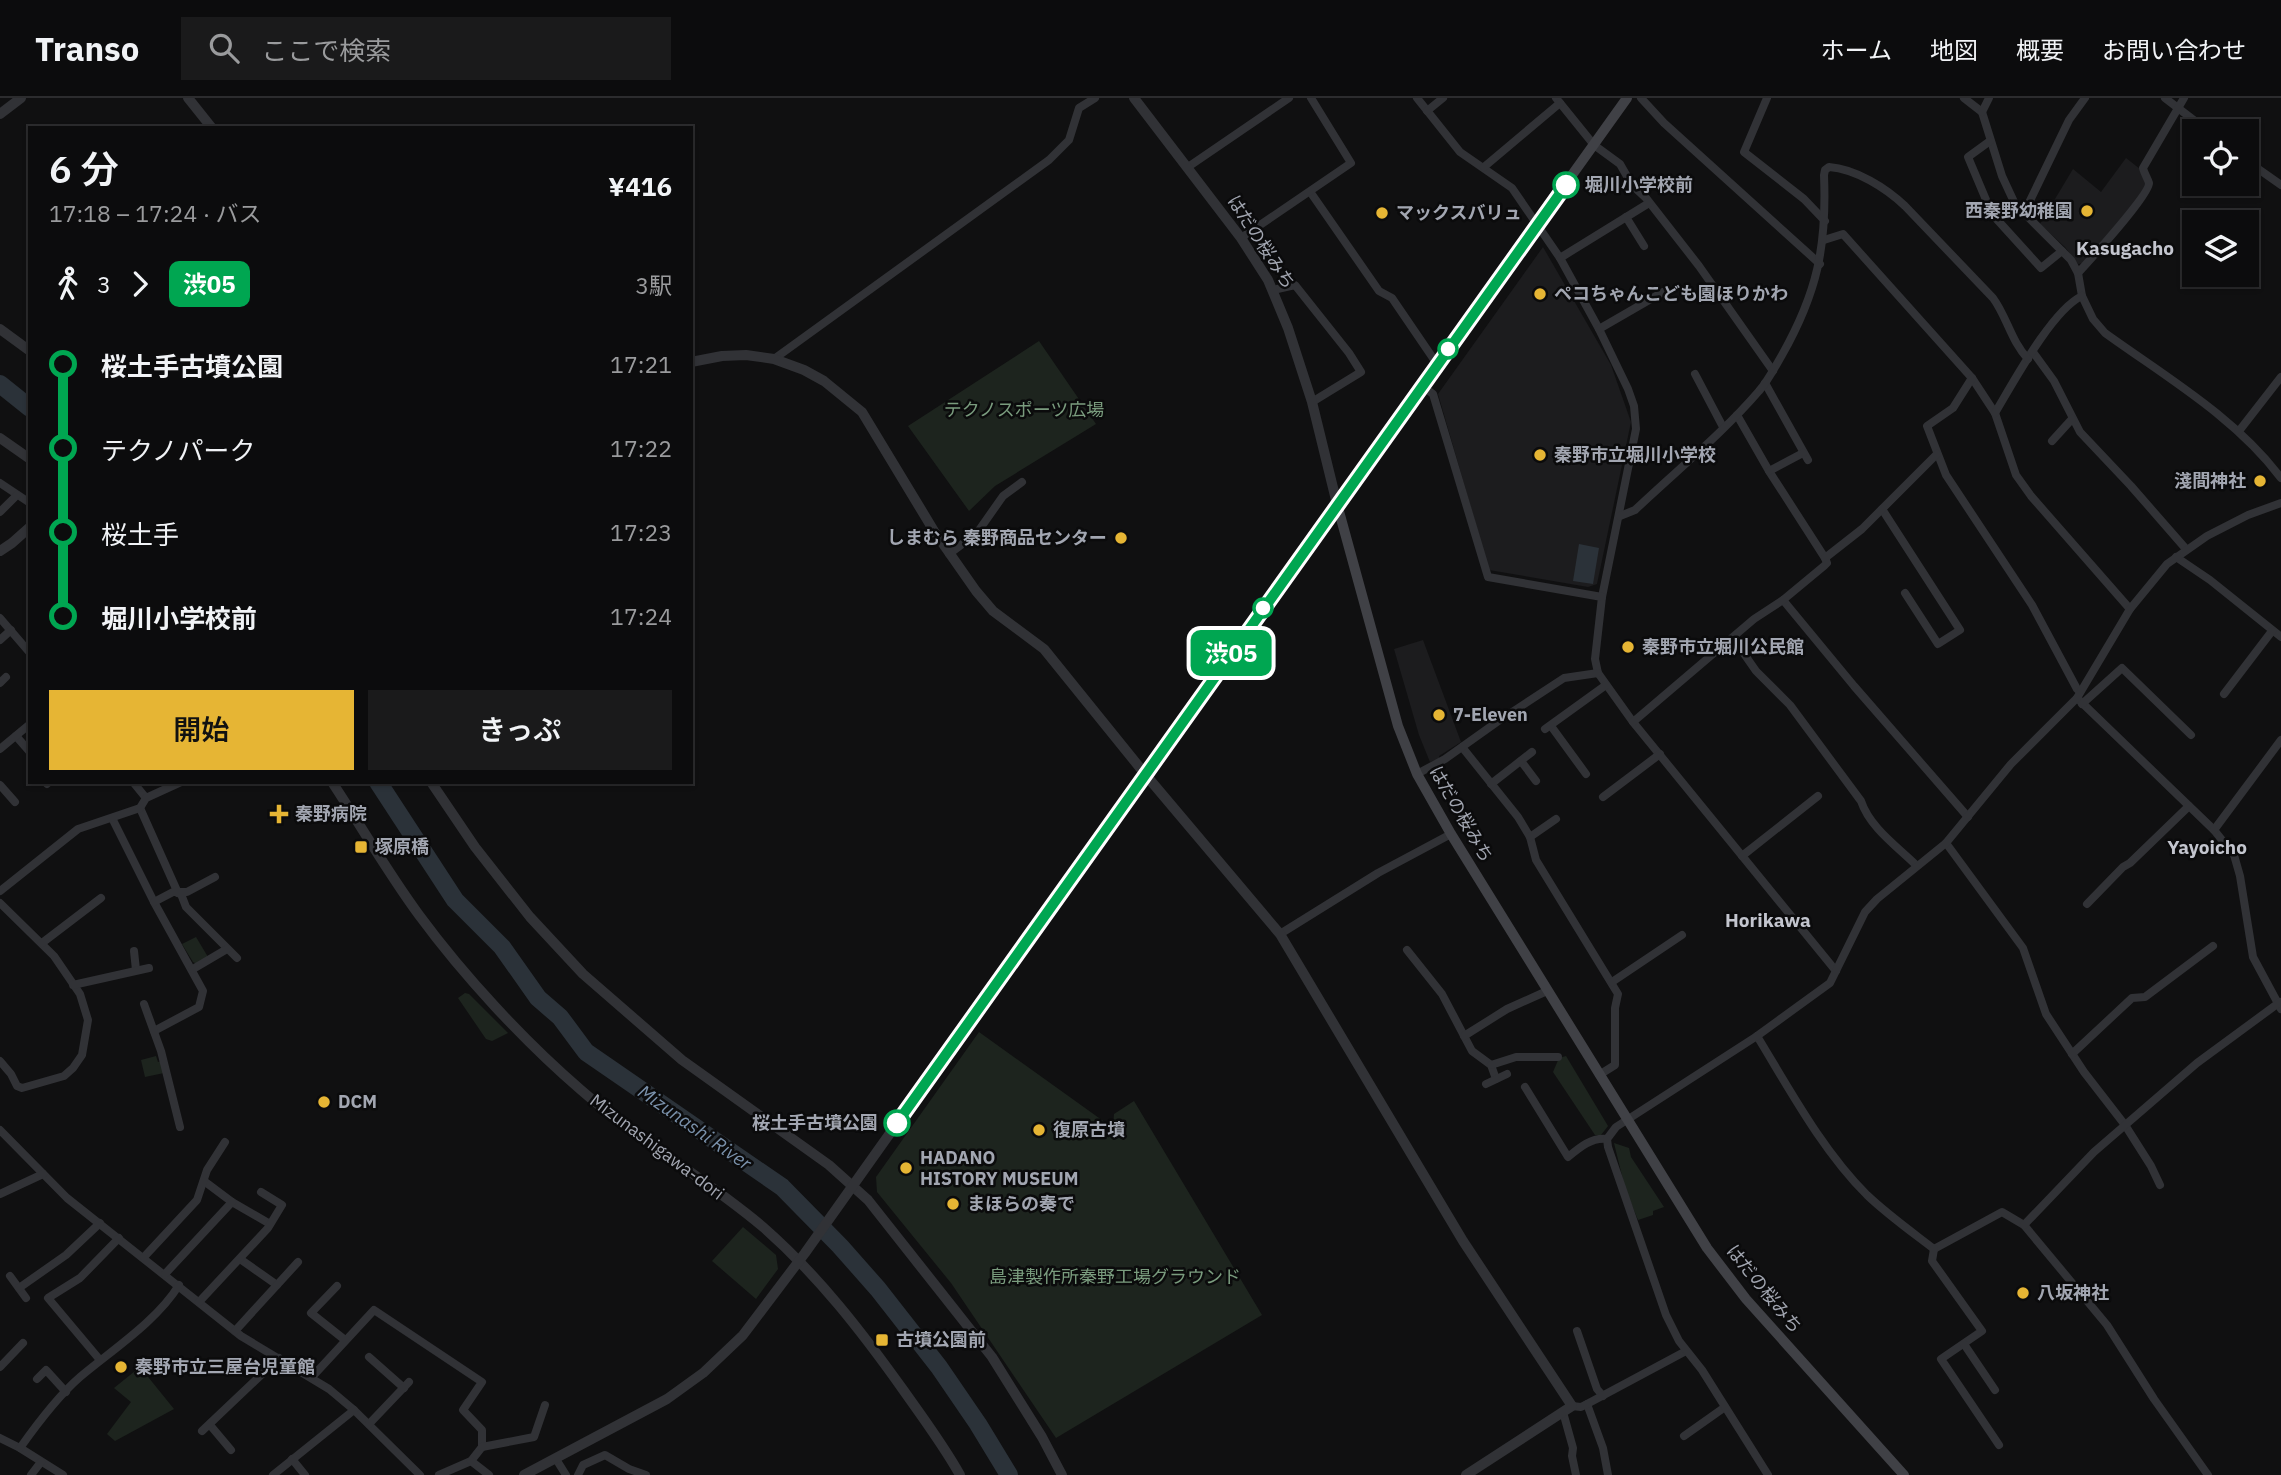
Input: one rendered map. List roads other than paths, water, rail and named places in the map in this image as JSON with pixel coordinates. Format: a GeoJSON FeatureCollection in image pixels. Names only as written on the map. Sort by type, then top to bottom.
{"type":"FeatureCollection","features":[{"type":"Feature","properties":{"kind":"main road"},"geometry":{"type":"LineString","coordinates":[[1337,504],[1627,98]]}},
{"type":"Feature","properties":{"kind":"main road","name":"はだの桜みち"},"geometry":{"type":"LineString","coordinates":[[1337,504],[1398,726],[1417,774],[1451,835],[1685,1214],[1746,1299],[1904,1475]]}},
{"type":"Feature","properties":{"kind":"street"},"geometry":{"type":"LineString","coordinates":[[0,114],[21,98]]}},
{"type":"Feature","properties":{"kind":"street"},"geometry":{"type":"LineString","coordinates":[[188,98],[210,126]]}},
{"type":"Feature","properties":{"kind":"street"},"geometry":{"type":"LineString","coordinates":[[774,359],[1049,160],[1069,140],[1079,108],[1095,98]]}},
{"type":"Feature","properties":{"kind":"street","name":"はだの桜みち"},"geometry":{"type":"LineString","coordinates":[[1134,98],[1241,238],[1273,290],[1312,402],[1337,504]]}},
{"type":"Feature","properties":{"kind":"street"},"geometry":{"type":"LineString","coordinates":[[1188,167],[1289,98]]}},
{"type":"Feature","properties":{"kind":"street"},"geometry":{"type":"LineString","coordinates":[[1241,238],[1311,193],[1351,163],[1311,98]]}},
{"type":"Feature","properties":{"kind":"street"},"geometry":{"type":"LineString","coordinates":[[1416,98],[1451,143],[1469,159],[1512,188],[1560,258],[1600,329],[1628,389],[1636,415],[1636,429],[1602,597],[1595,659],[1598,673],[1633,722],[1836,971]]}},
{"type":"Feature","properties":{"kind":"street"},"geometry":{"type":"LineString","coordinates":[[1427,111],[1443,98]]}},
{"type":"Feature","properties":{"kind":"street"},"geometry":{"type":"LineString","coordinates":[[1641,98],[1664,123],[1820,264]]}},
{"type":"Feature","properties":{"kind":"street"},"geometry":{"type":"LineString","coordinates":[[1766,98],[1744,152],[1804,199],[1825,221]]}},
{"type":"Feature","properties":{"kind":"street"},"geometry":{"type":"LineString","coordinates":[[1964,98],[1982,112],[2002,176],[2015,204],[2062,251],[2078,273],[2082,296],[2093,319],[2105,333],[2239,431],[2281,478]]}},
{"type":"Feature","properties":{"kind":"street"},"geometry":{"type":"LineString","coordinates":[[1982,112],[1989,98]]}},
{"type":"Feature","properties":{"kind":"street"},"geometry":{"type":"LineString","coordinates":[[2024,213],[2069,120],[2085,98]]}},
{"type":"Feature","properties":{"kind":"street"},"geometry":{"type":"LineString","coordinates":[[2165,98],[2193,119]]}},
{"type":"Feature","properties":{"kind":"street"},"geometry":{"type":"LineString","coordinates":[[2078,273],[2147,190],[2149,184],[2143,168],[2183,98]]}},
{"type":"Feature","properties":{"kind":"street"},"geometry":{"type":"LineString","coordinates":[[1484,167],[1558,101],[1594,145],[1620,164],[1632,185],[1699,266],[1773,371]]}},
{"type":"Feature","properties":{"kind":"street"},"geometry":{"type":"LineString","coordinates":[[1990,141],[1968,157],[1992,214],[2041,268],[2062,251]]}},
{"type":"Feature","properties":{"kind":"street"},"geometry":{"type":"LineString","coordinates":[[1620,516],[1635,510],[1737,415],[1773,371],[1802,315],[1820,264],[1825,221],[1824,175],[1829,167],[1872,182],[1895,196],[1993,298],[2021,352],[2031,355],[2054,381],[2080,432],[2186,550]]}},
{"type":"Feature","properties":{"kind":"street"},"geometry":{"type":"LineString","coordinates":[[2259,169],[2281,185]]}},
{"type":"Feature","properties":{"kind":"street"},"geometry":{"type":"LineString","coordinates":[[1311,193],[1379,291],[1392,298],[1437,364]]}},
{"type":"Feature","properties":{"kind":"street"},"geometry":{"type":"LineString","coordinates":[[1560,258],[1649,203]]}},
{"type":"Feature","properties":{"kind":"street"},"geometry":{"type":"LineString","coordinates":[[1992,214],[2015,204]]}},
{"type":"Feature","properties":{"kind":"street"},"geometry":{"type":"LineString","coordinates":[[1626,217],[1644,246]]}},
{"type":"Feature","properties":{"kind":"street"},"geometry":{"type":"LineString","coordinates":[[1824,240],[1843,234],[1972,378],[1995,413],[2016,475],[2031,496],[2130,609]]}},
{"type":"Feature","properties":{"kind":"street"},"geometry":{"type":"LineString","coordinates":[[1273,290],[1295,285],[1362,372],[1312,402]]}},
{"type":"Feature","properties":{"kind":"street"},"geometry":{"type":"LineString","coordinates":[[1600,329],[1663,292]]}},
{"type":"Feature","properties":{"kind":"street"},"geometry":{"type":"LineString","coordinates":[[1995,413],[2044,334],[2075,300],[2082,296]]}},
{"type":"Feature","properties":{"kind":"street"},"geometry":{"type":"LineString","coordinates":[[0,329],[28,350]]}},
{"type":"Feature","properties":{"kind":"street"},"geometry":{"type":"LineString","coordinates":[[693,362],[746,355],[774,359],[824,381],[862,412],[949,554],[993,611],[1045,649],[1145,774],[1280,934],[1463,1241],[1567,1409],[1576,1475]]}},
{"type":"Feature","properties":{"kind":"street"},"geometry":{"type":"LineString","coordinates":[[1695,374],[1723,427]]}},
{"type":"Feature","properties":{"kind":"street"},"geometry":{"type":"LineString","coordinates":[[2239,431],[2281,377]]}},
{"type":"Feature","properties":{"kind":"street"},"geometry":{"type":"LineString","coordinates":[[1972,378],[1953,408],[1927,426],[1937,454],[1957,493],[2032,605],[2080,698],[2214,830],[2234,855],[2241,876],[2253,957],[2280,1005],[2197,1063],[2066,1179],[2024,1224]]}},
{"type":"Feature","properties":{"kind":"street"},"geometry":{"type":"LineString","coordinates":[[1765,383],[1805,456],[1769,471]]}},
{"type":"Feature","properties":{"kind":"street"},"geometry":{"type":"LineString","coordinates":[[1422,386],[1433,394],[1488,577],[1602,597]]}},
{"type":"Feature","properties":{"kind":"street"},"geometry":{"type":"LineString","coordinates":[[1633,722],[1754,619],[1783,600],[1827,563],[1737,415]]}},
{"type":"Feature","properties":{"kind":"street"},"geometry":{"type":"LineString","coordinates":[[2052,441],[2072,419]]}},
{"type":"Feature","properties":{"kind":"street"},"geometry":{"type":"LineString","coordinates":[[0,438],[28,458]]}},
{"type":"Feature","properties":{"kind":"street"},"geometry":{"type":"LineString","coordinates":[[1825,558],[1863,529],[1937,454]]}},
{"type":"Feature","properties":{"kind":"street"},"geometry":{"type":"LineString","coordinates":[[949,554],[976,533],[1003,496],[1022,482]]}},
{"type":"Feature","properties":{"kind":"street"},"geometry":{"type":"LineString","coordinates":[[0,483],[28,502]]}},
{"type":"Feature","properties":{"kind":"street"},"geometry":{"type":"LineString","coordinates":[[0,512],[17,495]]}},
{"type":"Feature","properties":{"kind":"street"},"geometry":{"type":"LineString","coordinates":[[2080,698],[2130,609],[2176,557],[2248,515],[2281,503]]}},
{"type":"Feature","properties":{"kind":"street"},"geometry":{"type":"LineString","coordinates":[[524,1475],[667,1399],[702,1373],[743,1335],[802,1257],[1337,504]]}},
{"type":"Feature","properties":{"kind":"street"},"geometry":{"type":"LineString","coordinates":[[1882,509],[1960,630],[1938,644],[1905,593]]}},
{"type":"Feature","properties":{"kind":"street"},"geometry":{"type":"LineString","coordinates":[[0,551],[28,529]]}},
{"type":"Feature","properties":{"kind":"street"},"geometry":{"type":"LineString","coordinates":[[2176,557],[2210,580],[2281,638]]}},
{"type":"Feature","properties":{"kind":"street"},"geometry":{"type":"LineString","coordinates":[[1783,600],[1968,817]]}},
{"type":"Feature","properties":{"kind":"street"},"geometry":{"type":"LineString","coordinates":[[0,618],[28,651]]}},
{"type":"Feature","properties":{"kind":"street"},"geometry":{"type":"LineString","coordinates":[[0,640],[11,631]]}},
{"type":"Feature","properties":{"kind":"street"},"geometry":{"type":"LineString","coordinates":[[2224,694],[2272,631]]}},
{"type":"Feature","properties":{"kind":"street"},"geometry":{"type":"LineString","coordinates":[[1733,638],[1756,671],[1790,705],[1813,734],[1875,825],[1917,866]]}},
{"type":"Feature","properties":{"kind":"street"},"geometry":{"type":"LineString","coordinates":[[1768,1475],[1686,1351],[1666,1315],[1607,1139],[1616,1127],[1757,1036],[1830,983],[1864,912],[1946,843],[2011,764],[2080,698],[2122,668],[2191,735]]}},
{"type":"Feature","properties":{"kind":"street"},"geometry":{"type":"LineString","coordinates":[[1417,774],[1445,759],[1564,678],[1598,673]]}},
{"type":"Feature","properties":{"kind":"street"},"geometry":{"type":"LineString","coordinates":[[1586,774],[1581,760],[1548,727],[1606,685]]}},
{"type":"Feature","properties":{"kind":"street"},"geometry":{"type":"LineString","coordinates":[[0,749],[28,726]]}},
{"type":"Feature","properties":{"kind":"street"},"geometry":{"type":"LineString","coordinates":[[16,736],[28,750]]}},
{"type":"Feature","properties":{"kind":"street"},"geometry":{"type":"LineString","coordinates":[[2214,830],[2281,740]]}},
{"type":"Feature","properties":{"kind":"street"},"geometry":{"type":"LineString","coordinates":[[1462,747],[1531,837],[1536,860],[1618,994],[1615,1009],[1615,1065],[1600,1075]]}},
{"type":"Feature","properties":{"kind":"street"},"geometry":{"type":"LineString","coordinates":[[1491,784],[1532,752]]}},
{"type":"Feature","properties":{"kind":"street"},"geometry":{"type":"LineString","coordinates":[[1603,797],[1660,754]]}},
{"type":"Feature","properties":{"kind":"street"},"geometry":{"type":"LineString","coordinates":[[1521,761],[1536,781]]}},
{"type":"Feature","properties":{"kind":"street"},"geometry":{"type":"LineString","coordinates":[[135,784],[146,799]]}},
{"type":"Feature","properties":{"kind":"street"},"geometry":{"type":"LineString","coordinates":[[0,891],[78,829],[141,808],[146,799],[177,784]]}},
{"type":"Feature","properties":{"kind":"street","name":"Mizunashigawa-dori"},"geometry":{"type":"LineString","coordinates":[[333,784],[418,915],[465,973],[526,1037],[579,1089],[631,1131],[717,1191],[802,1257],[860,1329],[960,1475]]}},
{"type":"Feature","properties":{"kind":"street"},"geometry":{"type":"LineString","coordinates":[[432,784],[475,847],[530,918],[583,974],[682,1060],[829,1165],[868,1200],[992,1357],[1042,1437],[1062,1475]]}},
{"type":"Feature","properties":{"kind":"street"},"geometry":{"type":"LineString","coordinates":[[0,785],[15,802]]}},
{"type":"Feature","properties":{"kind":"street"},"geometry":{"type":"LineString","coordinates":[[1742,856],[1818,796]]}},
{"type":"Feature","properties":{"kind":"street"},"geometry":{"type":"LineString","coordinates":[[2087,904],[2189,806]]}},
{"type":"Feature","properties":{"kind":"street"},"geometry":{"type":"LineString","coordinates":[[141,808],[186,907],[237,958]]}},
{"type":"Feature","properties":{"kind":"street"},"geometry":{"type":"LineString","coordinates":[[113,818],[154,902],[203,991],[199,1007],[154,1031]]}},
{"type":"Feature","properties":{"kind":"street"},"geometry":{"type":"LineString","coordinates":[[1531,837],[1556,819]]}},
{"type":"Feature","properties":{"kind":"street"},"geometry":{"type":"LineString","coordinates":[[1280,934],[1378,873],[1451,835]]}},
{"type":"Feature","properties":{"kind":"street"},"geometry":{"type":"LineString","coordinates":[[1946,843],[2023,948],[2046,1014],[2125,1125],[2160,1185]]}},
{"type":"Feature","properties":{"kind":"street"},"geometry":{"type":"LineString","coordinates":[[154,902],[215,877]]}},
{"type":"Feature","properties":{"kind":"street"},"geometry":{"type":"LineString","coordinates":[[42,943],[101,898]]}},
{"type":"Feature","properties":{"kind":"street"},"geometry":{"type":"LineString","coordinates":[[0,903],[42,943],[80,993],[88,1020],[82,1055],[64,1076],[22,1088],[17,1086],[0,1062]]}},
{"type":"Feature","properties":{"kind":"street"},"geometry":{"type":"LineString","coordinates":[[0,918],[8,911]]}},
{"type":"Feature","properties":{"kind":"street"},"geometry":{"type":"LineString","coordinates":[[1612,982],[1682,935]]}},
{"type":"Feature","properties":{"kind":"street"},"geometry":{"type":"LineString","coordinates":[[2072,1054],[2133,998],[2146,996],[2213,946]]}},
{"type":"Feature","properties":{"kind":"street"},"geometry":{"type":"LineString","coordinates":[[193,970],[227,949]]}},
{"type":"Feature","properties":{"kind":"street"},"geometry":{"type":"LineString","coordinates":[[1407,950],[1442,994],[1472,1051],[1491,1065],[1496,1079]]}},
{"type":"Feature","properties":{"kind":"street"},"geometry":{"type":"LineString","coordinates":[[134,951],[136,970]]}},
{"type":"Feature","properties":{"kind":"street"},"geometry":{"type":"LineString","coordinates":[[73,985],[149,968]]}},
{"type":"Feature","properties":{"kind":"street"},"geometry":{"type":"LineString","coordinates":[[1464,1036],[1507,1009],[1547,991]]}},
{"type":"Feature","properties":{"kind":"street"},"geometry":{"type":"LineString","coordinates":[[144,1004],[162,1051],[180,1127]]}},
{"type":"Feature","properties":{"kind":"street"},"geometry":{"type":"LineString","coordinates":[[1757,1036],[1829,1148],[1859,1186],[1883,1209],[1934,1249]]}},
{"type":"Feature","properties":{"kind":"street"},"geometry":{"type":"LineString","coordinates":[[1491,1065],[1516,1056],[1558,1057]]}},
{"type":"Feature","properties":{"kind":"street"},"geometry":{"type":"LineString","coordinates":[[1486,1084],[1507,1074]]}},
{"type":"Feature","properties":{"kind":"street"},"geometry":{"type":"LineString","coordinates":[[1525,1087],[1568,1157],[1597,1138],[1607,1139]]}},
{"type":"Feature","properties":{"kind":"street"},"geometry":{"type":"LineString","coordinates":[[0,1130],[67,1198],[235,1331],[312,1377],[354,1410],[420,1475]]}},
{"type":"Feature","properties":{"kind":"street"},"geometry":{"type":"LineString","coordinates":[[144,1257],[197,1200],[207,1170],[226,1142]]}},
{"type":"Feature","properties":{"kind":"street"},"geometry":{"type":"LineString","coordinates":[[0,1194],[43,1174]]}},
{"type":"Feature","properties":{"kind":"street"},"geometry":{"type":"LineString","coordinates":[[204,1181],[232,1202],[270,1224]]}},
{"type":"Feature","properties":{"kind":"street"},"geometry":{"type":"LineString","coordinates":[[261,1192],[291,1210]]}},
{"type":"Feature","properties":{"kind":"street"},"geometry":{"type":"LineString","coordinates":[[165,1274],[232,1202]]}},
{"type":"Feature","properties":{"kind":"street"},"geometry":{"type":"LineString","coordinates":[[199,1302],[268,1228],[282,1205]]}},
{"type":"Feature","properties":{"kind":"street"},"geometry":{"type":"LineString","coordinates":[[1934,1249],[2002,1212],[2024,1224],[2107,1325],[2154,1399],[2208,1475]]}},
{"type":"Feature","properties":{"kind":"street"},"geometry":{"type":"LineString","coordinates":[[19,1288],[66,1255],[100,1223]]}},
{"type":"Feature","properties":{"kind":"street"},"geometry":{"type":"LineString","coordinates":[[100,1360],[48,1298],[80,1278],[119,1238]]}},
{"type":"Feature","properties":{"kind":"street"},"geometry":{"type":"LineString","coordinates":[[1934,1249],[1932,1261],[1982,1331],[1941,1359],[1999,1445]]}},
{"type":"Feature","properties":{"kind":"street"},"geometry":{"type":"LineString","coordinates":[[240,1259],[277,1285]]}},
{"type":"Feature","properties":{"kind":"street"},"geometry":{"type":"LineString","coordinates":[[235,1331],[298,1262]]}},
{"type":"Feature","properties":{"kind":"street"},"geometry":{"type":"LineString","coordinates":[[10,1276],[26,1298]]}},
{"type":"Feature","properties":{"kind":"street"},"geometry":{"type":"LineString","coordinates":[[20,1448],[66,1392],[172,1296],[179,1285]]}},
{"type":"Feature","properties":{"kind":"street"},"geometry":{"type":"LineString","coordinates":[[337,1286],[311,1313],[345,1340]]}},
{"type":"Feature","properties":{"kind":"street"},"geometry":{"type":"LineString","coordinates":[[312,1377],[374,1310],[482,1382],[463,1410],[482,1430],[482,1447],[471,1461],[439,1475]]}},
{"type":"Feature","properties":{"kind":"street"},"geometry":{"type":"LineString","coordinates":[[1577,1331],[1597,1389],[1603,1396]]}},
{"type":"Feature","properties":{"kind":"street"},"geometry":{"type":"LineString","coordinates":[[0,1367],[23,1343]]}},
{"type":"Feature","properties":{"kind":"street"},"geometry":{"type":"LineString","coordinates":[[1964,1344],[1995,1390]]}},
{"type":"Feature","properties":{"kind":"street"},"geometry":{"type":"LineString","coordinates":[[1466,1475],[1567,1409],[1581,1407],[1686,1351]]}},
{"type":"Feature","properties":{"kind":"street"},"geometry":{"type":"LineString","coordinates":[[369,1357],[380,1361],[407,1385],[369,1424]]}},
{"type":"Feature","properties":{"kind":"street"},"geometry":{"type":"LineString","coordinates":[[231,1450],[206,1428],[242,1401],[279,1358]]}},
{"type":"Feature","properties":{"kind":"street"},"geometry":{"type":"LineString","coordinates":[[37,1379],[46,1370],[66,1392]]}},
{"type":"Feature","properties":{"kind":"street"},"geometry":{"type":"LineString","coordinates":[[1587,1404],[1603,1448],[1608,1475]]}},
{"type":"Feature","properties":{"kind":"street"},"geometry":{"type":"LineString","coordinates":[[482,1447],[534,1437],[545,1405]]}},
{"type":"Feature","properties":{"kind":"street"},"geometry":{"type":"LineString","coordinates":[[1684,1436],[1725,1407]]}},
{"type":"Feature","properties":{"kind":"street"},"geometry":{"type":"LineString","coordinates":[[273,1475],[354,1410]]}},
{"type":"Feature","properties":{"kind":"street"},"geometry":{"type":"LineString","coordinates":[[0,1438],[62,1475]]}},
{"type":"Feature","properties":{"kind":"street"},"geometry":{"type":"LineString","coordinates":[[578,1475],[583,1465],[605,1455],[646,1475]]}},
{"type":"Feature","properties":{"kind":"street"},"geometry":{"type":"LineString","coordinates":[[292,1459],[305,1475]]}},
{"type":"Feature","properties":{"kind":"street"},"geometry":{"type":"LineString","coordinates":[[556,1459],[566,1475]]}},
{"type":"Feature","properties":{"kind":"street"},"geometry":{"type":"LineString","coordinates":[[471,1461],[489,1475]]}},
{"type":"Feature","properties":{"kind":"street"},"geometry":{"type":"LineString","coordinates":[[31,1475],[41,1462]]}},
{"type":"Feature","properties":{"kind":"street"},"geometry":{"type":"LineString","coordinates":[[618,1475],[623,1465]]}},
{"type":"Feature","properties":{"kind":"waterway","name":"Mizunashi River"},"geometry":{"type":"LineString","coordinates":[[0,384],[28,406]]}},
{"type":"Feature","properties":{"kind":"waterway","name":"Mizunashi River"},"geometry":{"type":"LineString","coordinates":[[379,784],[455,900],[502,947],[538,998],[560,1017],[586,1052],[782,1187],[840,1246],[878,1289],[939,1367],[1009,1475]]}},
{"type":"Feature","properties":{"kind":"place","name":"堀川小学校前"},"geometry":{"type":"Point","coordinates":[1566,185]}},
{"type":"Feature","properties":{"kind":"place","name":"西秦野幼稚園"},"geometry":{"type":"Point","coordinates":[2087,211]}},
{"type":"Feature","properties":{"kind":"place","name":"マックスバリュ"},"geometry":{"type":"Point","coordinates":[1382,213]}},
{"type":"Feature","properties":{"kind":"place","name":"ペコちゃんこども園ほりかわ"},"geometry":{"type":"Point","coordinates":[1540,294]}},
{"type":"Feature","properties":{"kind":"place","name":"秦野市立堀川小学校"},"geometry":{"type":"Point","coordinates":[1540,455]}},
{"type":"Feature","properties":{"kind":"place","name":"淺間神社"},"geometry":{"type":"Point","coordinates":[2260,481]}},
{"type":"Feature","properties":{"kind":"place","name":"しまむら 秦野商品センター"},"geometry":{"type":"Point","coordinates":[1121,538]}},
{"type":"Feature","properties":{"kind":"place","name":"秦野市立堀川公民館"},"geometry":{"type":"Point","coordinates":[1628,647]}},
{"type":"Feature","properties":{"kind":"place","name":"7-Eleven"},"geometry":{"type":"Point","coordinates":[1439,715]}},
{"type":"Feature","properties":{"kind":"place","name":"秦野病院"},"geometry":{"type":"Point","coordinates":[279,814]}},
{"type":"Feature","properties":{"kind":"place","name":"塚原橋"},"geometry":{"type":"Point","coordinates":[361,847]}},
{"type":"Feature","properties":{"kind":"place","name":"DCM"},"geometry":{"type":"Point","coordinates":[324,1102]}},
{"type":"Feature","properties":{"kind":"place","name":"桜土手古墳公園"},"geometry":{"type":"Point","coordinates":[897,1123]}},
{"type":"Feature","properties":{"kind":"place","name":"復原古墳"},"geometry":{"type":"Point","coordinates":[1039,1130]}},
{"type":"Feature","properties":{"kind":"place","name":"HADANO HISTORY MUSEUM"},"geometry":{"type":"Point","coordinates":[906,1168]}},
{"type":"Feature","properties":{"kind":"place","name":"まほらの奏で"},"geometry":{"type":"Point","coordinates":[953,1204]}},
{"type":"Feature","properties":{"kind":"place","name":"八坂神社"},"geometry":{"type":"Point","coordinates":[2023,1293]}},
{"type":"Feature","properties":{"kind":"place","name":"古墳公園前"},"geometry":{"type":"Point","coordinates":[882,1340]}},
{"type":"Feature","properties":{"kind":"place","name":"秦野市立三屋台児童館"},"geometry":{"type":"Point","coordinates":[121,1367]}},
{"type":"Feature","properties":{"kind":"district","name":"Kasugacho"},"geometry":{"type":"Point","coordinates":[2125,248]}},
{"type":"Feature","properties":{"kind":"district","name":"Yayoicho"},"geometry":{"type":"Point","coordinates":[2207,847]}},
{"type":"Feature","properties":{"kind":"district","name":"Horikawa"},"geometry":{"type":"Point","coordinates":[1768,920]}},
{"type":"Feature","properties":{"kind":"park label","name":"テクノスポーツ広場"},"geometry":{"type":"Point","coordinates":[1024,410]}},
{"type":"Feature","properties":{"kind":"park label","name":"島津製作所秦野工場グラウンド"},"geometry":{"type":"Point","coordinates":[1115,1277]}}]}
